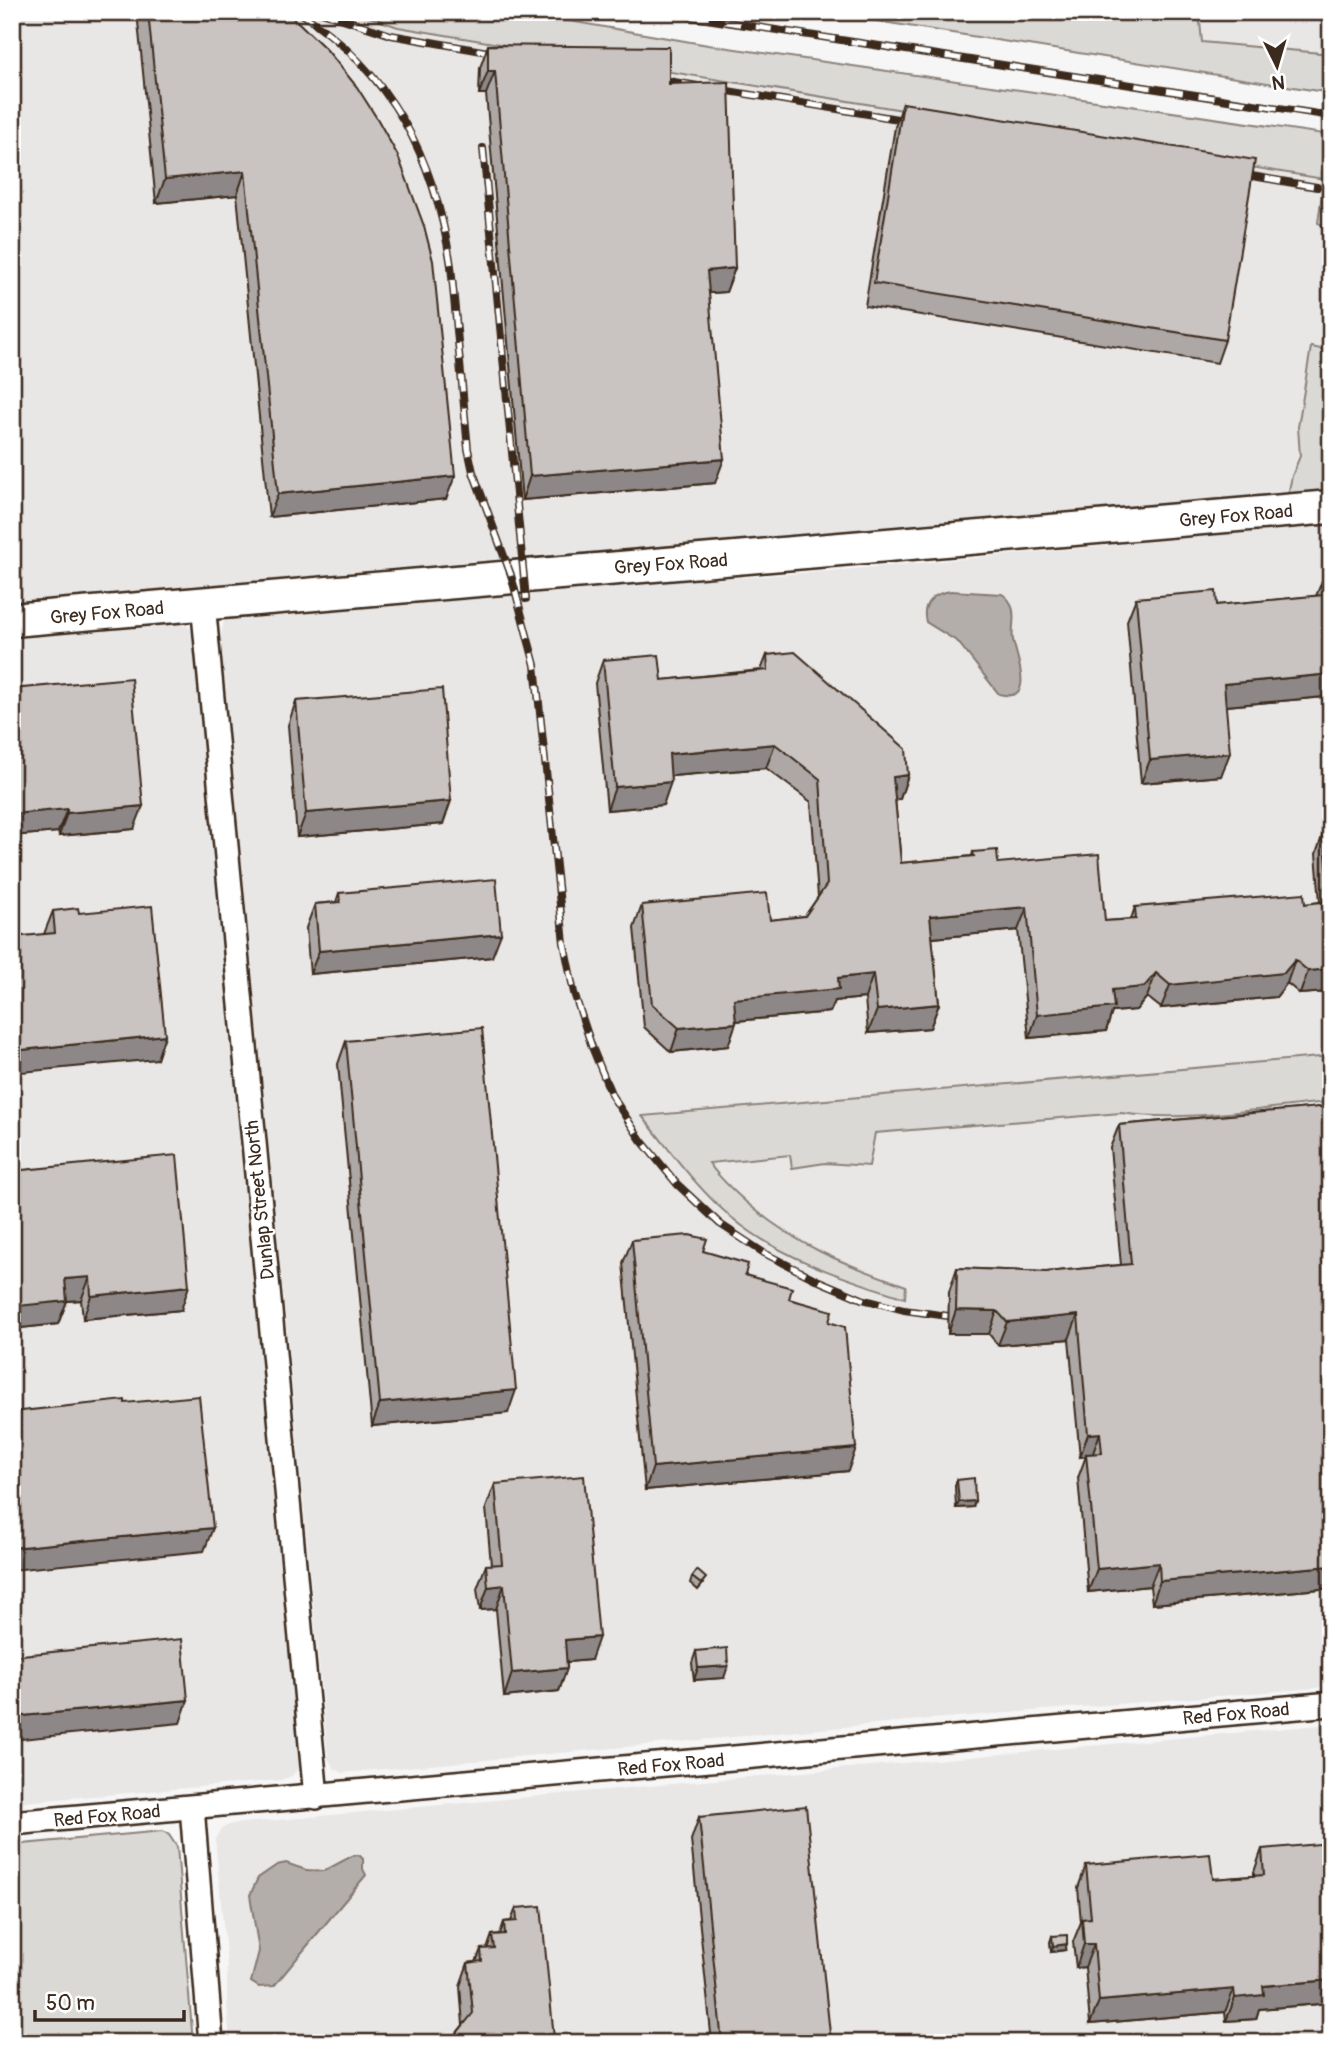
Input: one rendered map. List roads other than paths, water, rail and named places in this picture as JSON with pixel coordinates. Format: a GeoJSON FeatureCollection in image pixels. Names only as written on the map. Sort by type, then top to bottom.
{"type":"FeatureCollection","features":[{"type":"Feature","properties":{"kind":"street","name":"Grey Fox Road"},"geometry":{"type":"LineString","coordinates":[[12,620],[511,575],[804,553],[1331,507]]}},
{"type":"Feature","properties":{"kind":"street","name":"Dunlap Street North"},"geometry":{"type":"LineString","coordinates":[[203,603],[316,1797]]}},
{"type":"Feature","properties":{"kind":"street","name":"Red Fox Road"},"geometry":{"type":"LineString","coordinates":[[12,1824],[1331,1704]]}},
{"type":"Feature","properties":{"kind":"street"},"geometry":{"type":"LineString","coordinates":[[192,1807],[212,2043]]}},
{"type":"Feature","properties":{"kind":"railway"},"geometry":{"type":"LineString","coordinates":[[299,12],[332,36],[360,62],[384,91],[404,121],[434,189],[451,266],[468,449],[473,472],[511,575],[535,665],[564,943],[574,993],[612,1096],[641,1140],[677,1184],[720,1224],[764,1253],[862,1299],[904,1310],[948,1316]]}},
{"type":"Feature","properties":{"kind":"railway"},"geometry":{"type":"LineString","coordinates":[[322,12],[391,35],[505,55]]}},
{"type":"Feature","properties":{"kind":"railway"},"geometry":{"type":"LineString","coordinates":[[661,12],[1331,116]]}},
{"type":"Feature","properties":{"kind":"railway"},"geometry":{"type":"LineString","coordinates":[[650,78],[916,122]]}},
{"type":"Feature","properties":{"kind":"railway"},"geometry":{"type":"LineString","coordinates":[[483,148],[526,599]]}},
{"type":"Feature","properties":{"kind":"railway"},"geometry":{"type":"LineString","coordinates":[[1234,173],[1317,187]]}}]}
